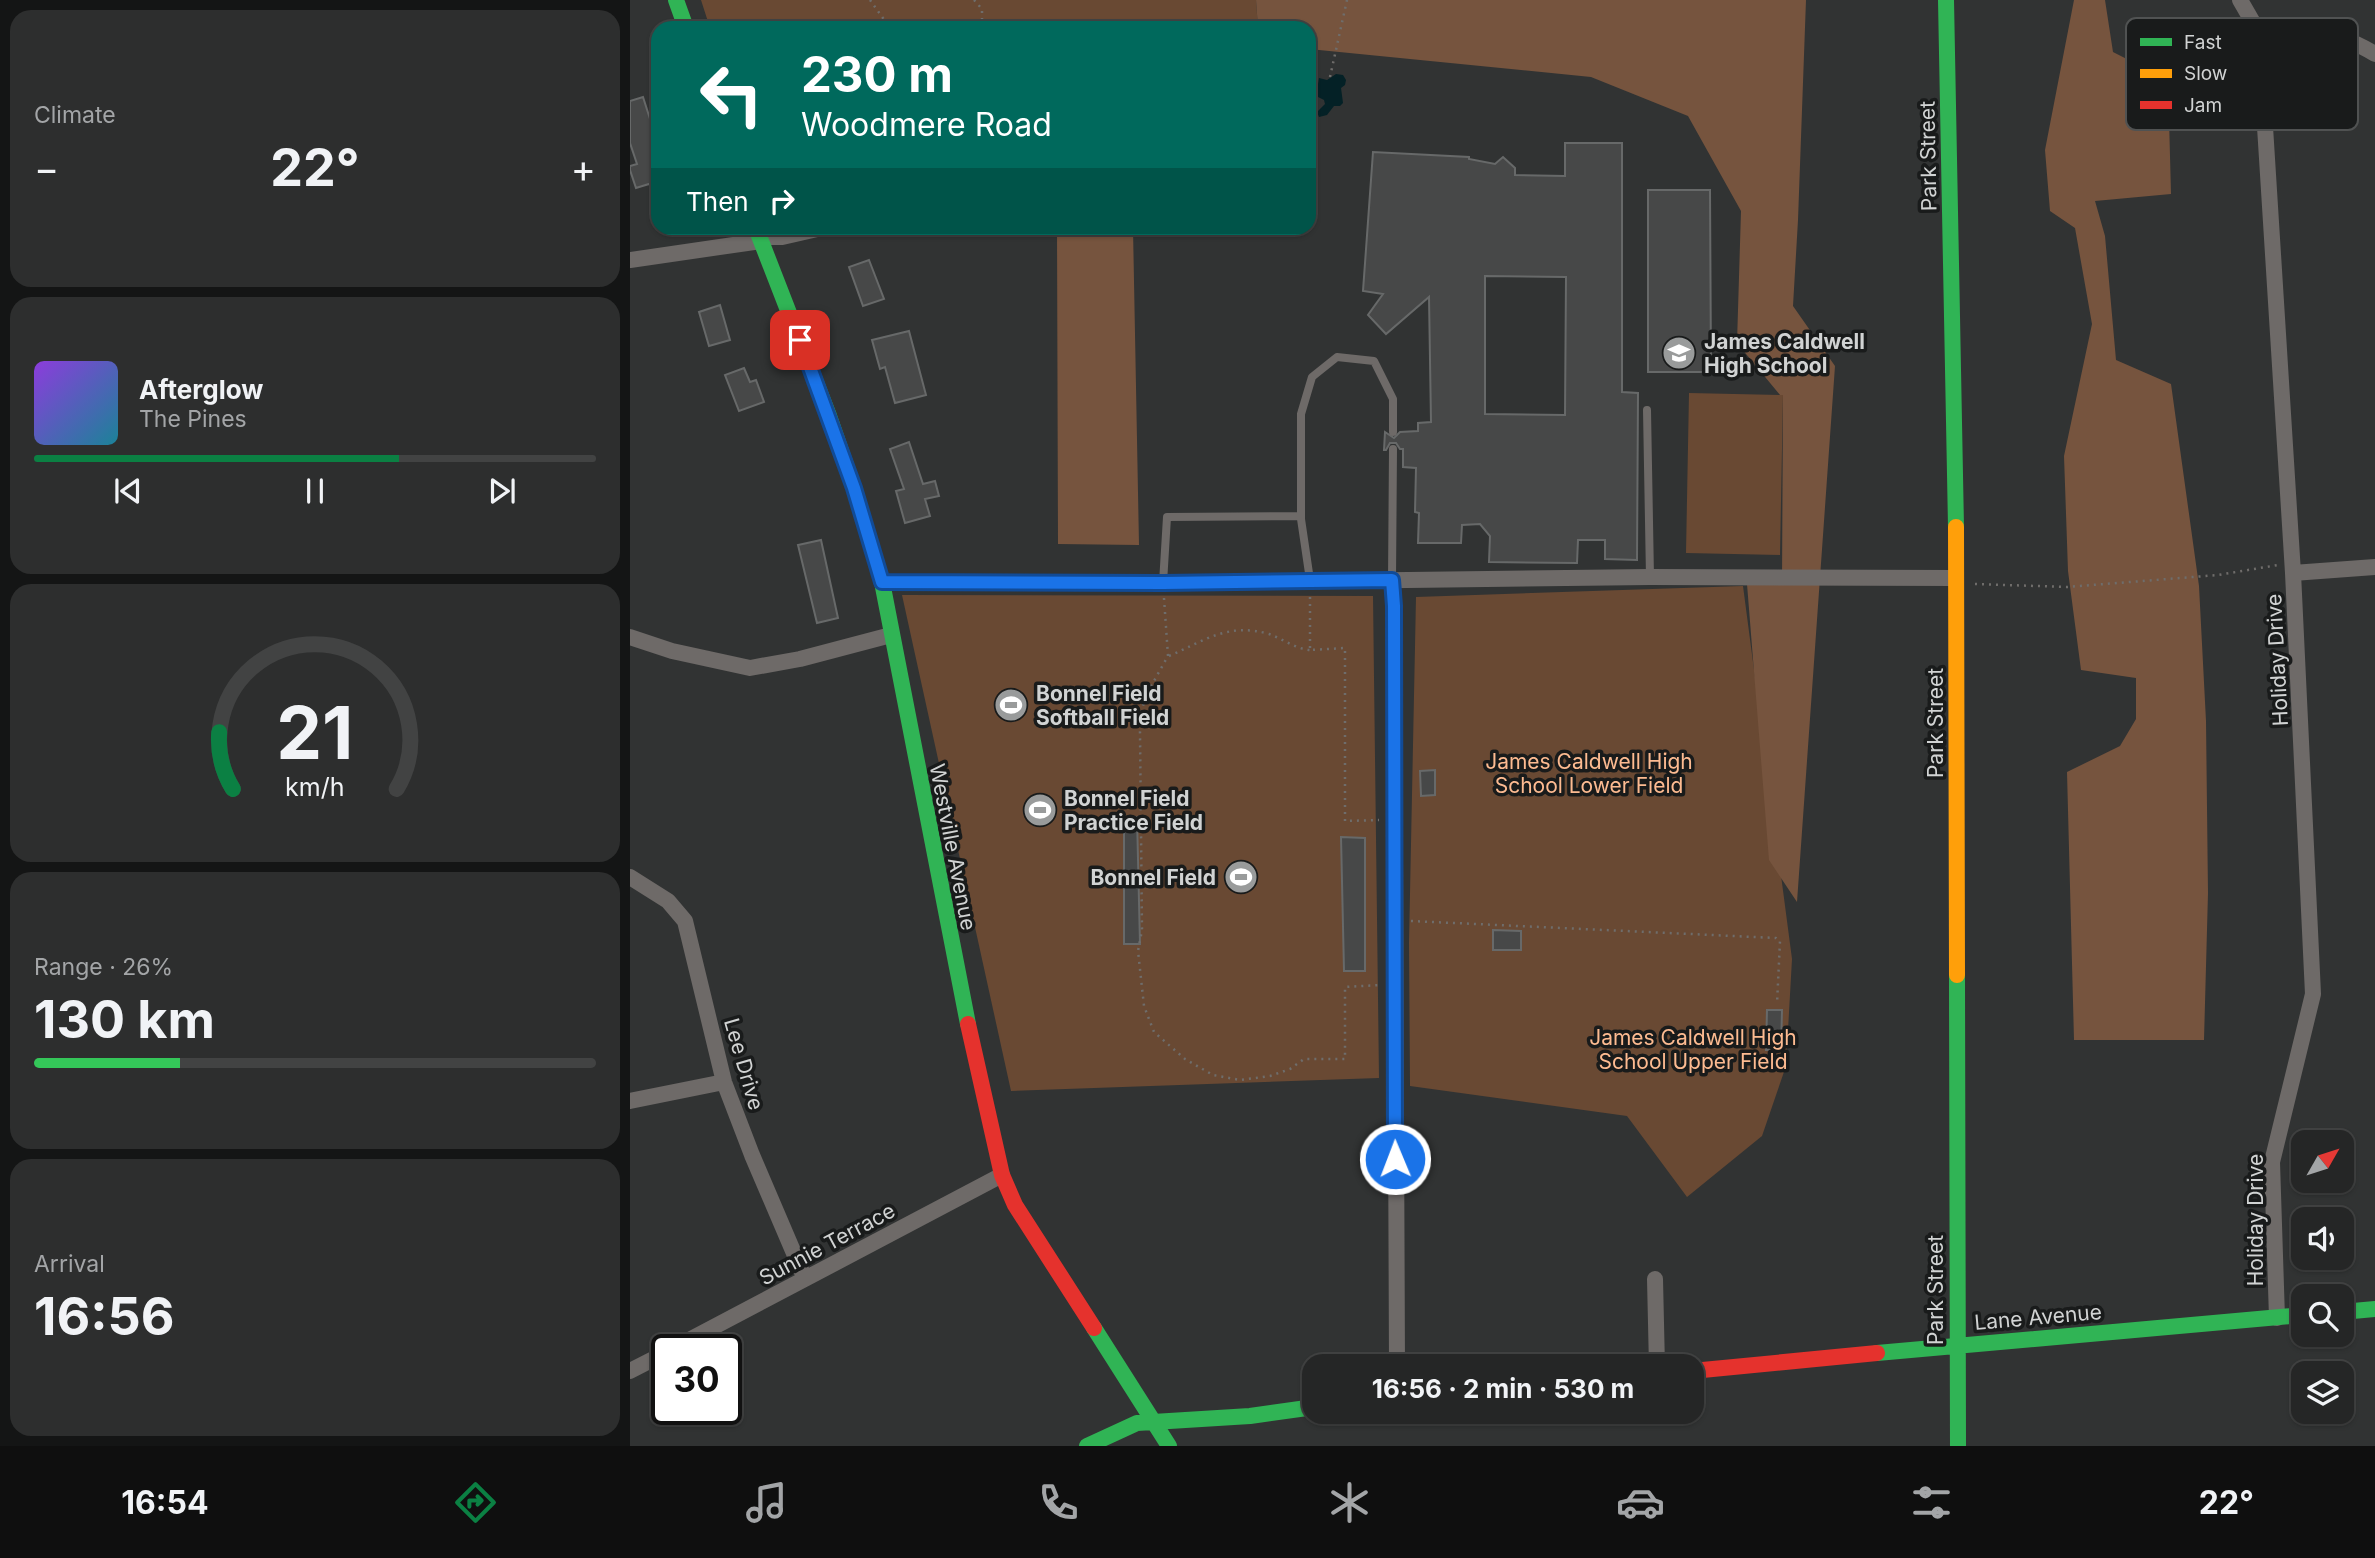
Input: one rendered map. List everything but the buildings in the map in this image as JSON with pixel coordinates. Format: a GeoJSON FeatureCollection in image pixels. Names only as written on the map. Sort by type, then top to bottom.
{"type":"FeatureCollection","features":[{"type":"Feature","properties":{"kind":"street"},"geometry":{"type":"LineString","coordinates":[[676,0],[684,21]]}},
{"type":"Feature","properties":{"kind":"street","name":"Park Street"},"geometry":{"type":"LineString","coordinates":[[1946,0],[1956,578],[1958,1446]]}},
{"type":"Feature","properties":{"kind":"street","name":"Holiday Drive"},"geometry":{"type":"LineString","coordinates":[[2240,0],[2250,18]]}},
{"type":"Feature","properties":{"kind":"street"},"geometry":{"type":"LineString","coordinates":[[2358,44],[2375,54]]}},
{"type":"Feature","properties":{"kind":"street","name":"Holiday Drive"},"geometry":{"type":"LineString","coordinates":[[2265,130],[2293,573],[2313,993],[2272,1162],[2277,1318]]}},
{"type":"Feature","properties":{"kind":"street"},"geometry":{"type":"LineString","coordinates":[[630,260],[754,235]]}},
{"type":"Feature","properties":{"kind":"street","name":"Westville Avenue"},"geometry":{"type":"LineString","coordinates":[[759,235],[829,416],[882,582],[958,982],[1002,1175],[1022,1216],[1169,1446]]}},
{"type":"Feature","properties":{"kind":"street"},"geometry":{"type":"LineString","coordinates":[[2293,573],[2375,568]]}},
{"type":"Feature","properties":{"kind":"street"},"geometry":{"type":"LineString","coordinates":[[882,582],[1163,583],[1650,577],[1956,578]]}},
{"type":"Feature","properties":{"kind":"street"},"geometry":{"type":"LineString","coordinates":[[1392,580],[1397,1354]]}},
{"type":"Feature","properties":{"kind":"street"},"geometry":{"type":"LineString","coordinates":[[630,638],[672,651],[750,668],[800,659],[891,635]]}},
{"type":"Feature","properties":{"kind":"street","name":"Lee Drive"},"geometry":{"type":"LineString","coordinates":[[630,877],[668,901],[685,921],[724,1082],[805,1279]]}},
{"type":"Feature","properties":{"kind":"street"},"geometry":{"type":"LineString","coordinates":[[630,1101],[724,1082]]}},
{"type":"Feature","properties":{"kind":"street","name":"Sunnie Terrace"},"geometry":{"type":"LineString","coordinates":[[700,1334],[1002,1175]]}},
{"type":"Feature","properties":{"kind":"street"},"geometry":{"type":"LineString","coordinates":[[1655,1279],[1657,1354]]}},
{"type":"Feature","properties":{"kind":"street"},"geometry":{"type":"LineString","coordinates":[[2354,1311],[2375,1309]]}},
{"type":"Feature","properties":{"kind":"street","name":"Lane Avenue"},"geometry":{"type":"LineString","coordinates":[[1704,1370],[2291,1316]]}},
{"type":"Feature","properties":{"kind":"street"},"geometry":{"type":"LineString","coordinates":[[630,1371],[651,1360]]}},
{"type":"Feature","properties":{"kind":"street"},"geometry":{"type":"LineString","coordinates":[[1087,1446],[1137,1423],[1153,1420],[1250,1416],[1302,1409]]}},
{"type":"Feature","properties":{"kind":"lane"},"geometry":{"type":"LineString","coordinates":[[762,235],[782,241],[808,235]]}},
{"type":"Feature","properties":{"kind":"lane"},"geometry":{"type":"LineString","coordinates":[[1310,580],[1301,516],[1301,414],[1312,377],[1336,357],[1374,361],[1393,399],[1393,432]]}},
{"type":"Feature","properties":{"kind":"lane"},"geometry":{"type":"LineString","coordinates":[[1647,410],[1650,577]]}},
{"type":"Feature","properties":{"kind":"lane"},"geometry":{"type":"LineString","coordinates":[[1392,449],[1392,580]]}},
{"type":"Feature","properties":{"kind":"lane"},"geometry":{"type":"LineString","coordinates":[[1163,583],[1167,517],[1301,516]]}},
{"type":"Feature","properties":{"kind":"path"},"geometry":{"type":"LineString","coordinates":[[870,0],[885,21]]}},
{"type":"Feature","properties":{"kind":"path"},"geometry":{"type":"LineString","coordinates":[[974,0],[982,9],[982,21]]}},
{"type":"Feature","properties":{"kind":"path"},"geometry":{"type":"LineString","coordinates":[[1330,77],[1347,0]]}},
{"type":"Feature","properties":{"kind":"path"},"geometry":{"type":"LineString","coordinates":[[1956,578],[1979,585],[2067,587],[2218,575],[2277,565],[2293,573]]}},
{"type":"Feature","properties":{"kind":"path"},"geometry":{"type":"LineString","coordinates":[[1310,580],[1310,650]]}},
{"type":"Feature","properties":{"kind":"path"},"geometry":{"type":"LineString","coordinates":[[1163,583],[1168,656],[1146,695],[1140,732],[1142,930],[1138,951],[1144,1006],[1154,1032],[1185,1059],[1213,1075],[1240,1080],[1270,1076],[1290,1069],[1304,1059],[1345,1059],[1345,987],[1394,984]]}},
{"type":"Feature","properties":{"kind":"path"},"geometry":{"type":"LineString","coordinates":[[1168,656],[1220,632],[1241,630],[1283,639],[1301,649],[1345,648],[1345,821],[1394,820]]}},
{"type":"Feature","properties":{"kind":"path"},"geometry":{"type":"LineString","coordinates":[[1394,921],[1776,938],[1780,941],[1777,1004]]}},
{"type":"Feature","properties":{"kind":"green space"},"geometry":{"type":"Polygon","coordinates":[[[701,0],[1256,0],[1258,21],[708,21],[701,0]]]}},
{"type":"Feature","properties":{"kind":"green space"},"geometry":{"type":"Polygon","coordinates":[[[1689,393],[1783,395],[1780,555],[1686,553],[1689,393]]]}},
{"type":"Feature","properties":{"kind":"green space","name":"James Caldwell High School Lower Field"},"geometry":{"type":"Polygon","coordinates":[[[1743,586],[1792,959],[1786,1066],[1762,1136],[1687,1197],[1627,1116],[1410,1086],[1409,943],[1416,597],[1743,586]]]}},
{"type":"Feature","properties":{"kind":"green space","name":"Bonnel Field"},"geometry":{"type":"Polygon","coordinates":[[[902,595],[1373,596],[1379,1078],[1011,1091],[902,595]]]}},
{"type":"Feature","properties":{"kind":"shaded area"},"geometry":{"type":"Polygon","coordinates":[[[1256,0],[1806,0],[1793,306],[1835,366],[1797,902],[1769,860],[1747,584],[1782,584],[1783,395],[1780,395],[1737,343],[1741,211],[1688,116],[1591,77],[1316,50],[1316,21],[1258,21],[1256,0]]]}},
{"type":"Feature","properties":{"kind":"shaded area"},"geometry":{"type":"Polygon","coordinates":[[[2074,0],[2105,0],[2113,52],[2126,59],[2126,130],[2169,130],[2171,194],[2095,201],[2105,236],[2116,360],[2171,384],[2199,586],[2206,721],[2208,893],[2204,1040],[2074,1040],[2067,772],[2120,746],[2136,719],[2136,678],[2081,670],[2068,571],[2064,456],[2092,324],[2075,228],[2050,211],[2045,150],[2074,0]]]}},
{"type":"Feature","properties":{"kind":"shaded area"},"geometry":{"type":"Polygon","coordinates":[[[1057,235],[1133,235],[1139,545],[1058,544],[1057,235]]]}},
{"type":"Feature","properties":{"kind":"water"},"geometry":{"type":"Polygon","coordinates":[[[1336,74],[1343,75],[1346,80],[1341,88],[1343,103],[1334,106],[1327,115],[1319,117],[1317,112],[1325,104],[1324,100],[1316,96],[1319,78],[1327,80],[1336,74]]]}},
{"type":"Feature","properties":{"kind":"traffic: fast"},"geometry":{"type":"LineString","coordinates":[[676,0],[684,21]]}},
{"type":"Feature","properties":{"kind":"traffic: fast"},"geometry":{"type":"LineString","coordinates":[[1946,0],[1956,527]]}},
{"type":"Feature","properties":{"kind":"traffic: fast"},"geometry":{"type":"LineString","coordinates":[[759,235],[829,416],[882,582],[968,1024]]}},
{"type":"Feature","properties":{"kind":"traffic: fast"},"geometry":{"type":"LineString","coordinates":[[1957,975],[1958,1446]]}},
{"type":"Feature","properties":{"kind":"traffic: fast"},"geometry":{"type":"LineString","coordinates":[[2354,1311],[2375,1309]]}},
{"type":"Feature","properties":{"kind":"traffic: fast"},"geometry":{"type":"LineString","coordinates":[[1877,1353],[2291,1316]]}},
{"type":"Feature","properties":{"kind":"traffic: fast"},"geometry":{"type":"LineString","coordinates":[[1094,1328],[1169,1446]]}},
{"type":"Feature","properties":{"kind":"traffic: fast"},"geometry":{"type":"LineString","coordinates":[[1087,1446],[1137,1423],[1250,1416],[1302,1409]]}},
{"type":"Feature","properties":{"kind":"traffic: slow"},"geometry":{"type":"LineString","coordinates":[[1956,527],[1957,975]]}},
{"type":"Feature","properties":{"kind":"traffic: jam"},"geometry":{"type":"LineString","coordinates":[[968,1024],[1002,1175],[1015,1205],[1094,1328]]}},
{"type":"Feature","properties":{"kind":"traffic: jam"},"geometry":{"type":"LineString","coordinates":[[1704,1370],[1877,1353]]}},
{"type":"Feature","properties":{"kind":"place","name":"James Caldwell High School"},"geometry":{"type":"Point","coordinates":[1679,353]}},
{"type":"Feature","properties":{"kind":"place","name":"Bonnel Field Softball Field"},"geometry":{"type":"Point","coordinates":[1011,705]}},
{"type":"Feature","properties":{"kind":"place","name":"Bonnel Field Practice Field"},"geometry":{"type":"Point","coordinates":[1040,810]}},
{"type":"Feature","properties":{"kind":"place","name":"Bonnel Field"},"geometry":{"type":"Point","coordinates":[1241,877]}},
{"type":"Feature","properties":{"kind":"route"},"geometry":{"type":"LineString","coordinates":[[800,340],[854,488],[882,582],[1163,583],[1392,580],[1395,1159]]}},
{"type":"Feature","properties":{"kind":"park label","name":"James Caldwell High School Upper Field"},"geometry":{"type":"Point","coordinates":[1693,1049]}}]}
